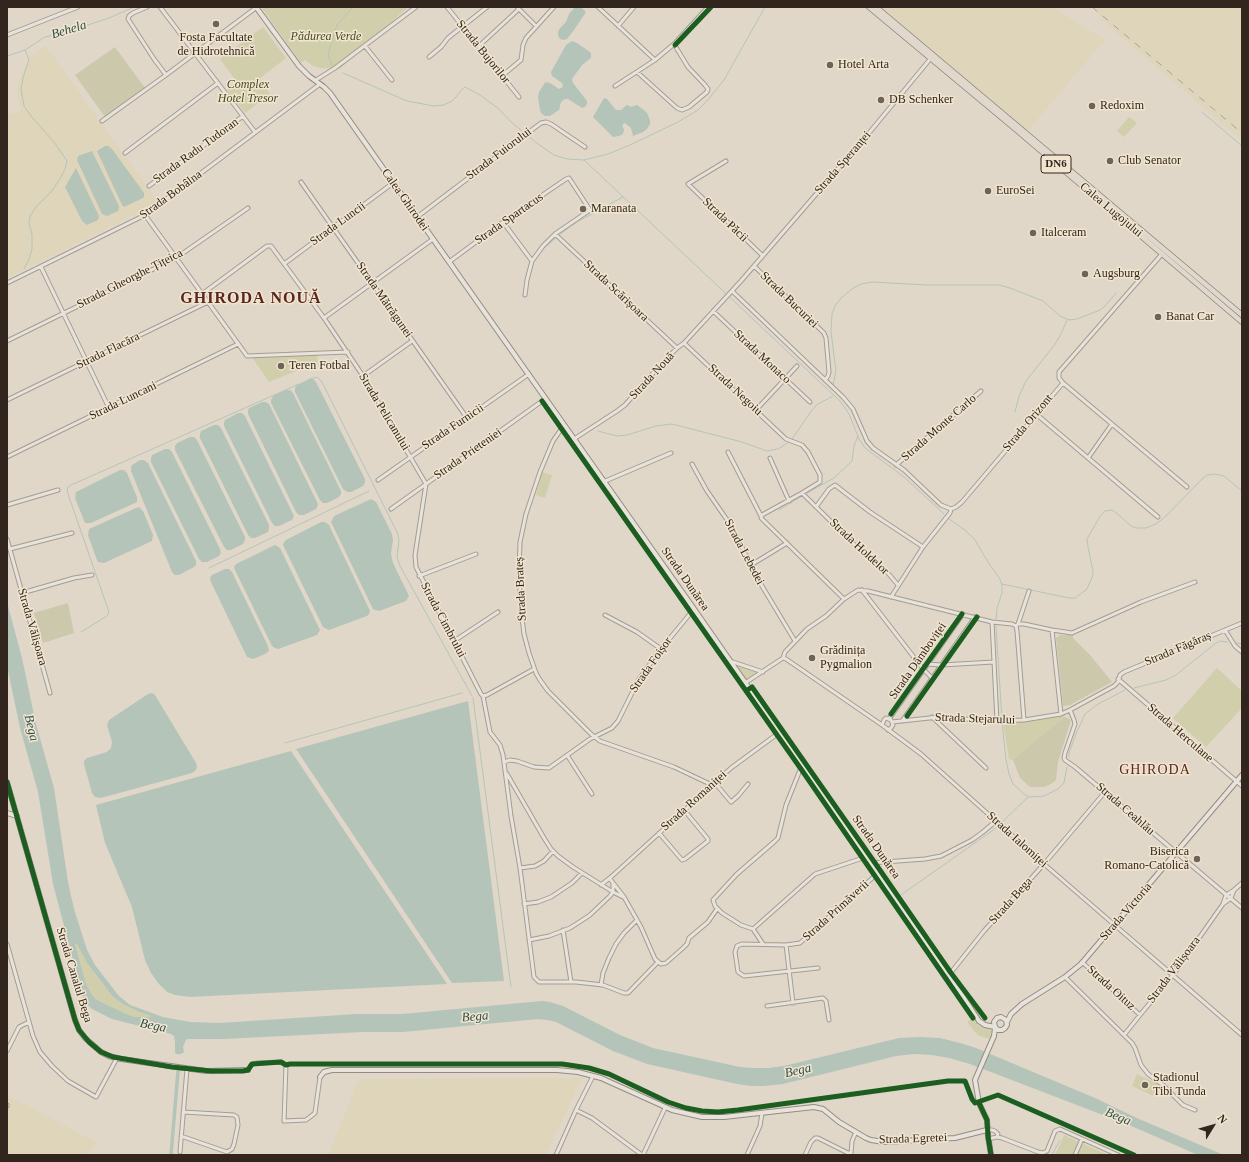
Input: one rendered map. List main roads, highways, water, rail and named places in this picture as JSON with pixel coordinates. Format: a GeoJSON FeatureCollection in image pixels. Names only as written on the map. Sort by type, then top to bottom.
{"type":"FeatureCollection","features":[{"type":"Feature","properties":{"kind":"main road","name":"Calea Lugojului"},"geometry":{"type":"LineString","coordinates":[[869,7],[1242,322]]}},
{"type":"Feature","properties":{"kind":"main road","name":"Calea Lugojului"},"geometry":{"type":"LineString","coordinates":[[876,7],[1242,315]]}},
{"type":"Feature","properties":{"kind":"water"},"geometry":{"type":"Polygon","coordinates":[[[575,7],[581,7],[586,12],[567,39],[560,39],[558,32],[575,7]]]}},
{"type":"Feature","properties":{"kind":"water"},"geometry":{"type":"Polygon","coordinates":[[[572,41],[591,54],[591,58],[582,65],[572,79],[573,83],[587,101],[587,104],[582,108],[568,99],[565,99],[561,102],[559,110],[550,116],[545,116],[540,110],[538,98],[539,92],[546,82],[559,89],[563,87],[562,83],[552,76],[551,72],[566,45],[572,41]]]}},
{"type":"Feature","properties":{"kind":"water"},"geometry":{"type":"Polygon","coordinates":[[[604,98],[607,99],[616,110],[621,110],[627,105],[631,107],[637,105],[644,110],[650,120],[650,124],[647,129],[633,136],[631,128],[625,123],[622,125],[624,130],[623,134],[613,137],[593,117],[604,98]]]}},
{"type":"Feature","properties":{"kind":"water"},"geometry":{"type":"Polygon","coordinates":[[[105,146],[112,149],[144,193],[143,198],[124,207],[122,205],[97,151],[105,146]]]}},
{"type":"Feature","properties":{"kind":"water"},"geometry":{"type":"Polygon","coordinates":[[[92,151],[119,206],[118,211],[107,216],[102,214],[77,160],[78,156],[92,151]]]}},
{"type":"Feature","properties":{"kind":"water"},"geometry":{"type":"Polygon","coordinates":[[[76,168],[99,216],[98,220],[87,225],[82,221],[65,187],[76,168]]]}},
{"type":"Feature","properties":{"kind":"water"},"geometry":{"type":"Polygon","coordinates":[[[309,379],[313,379],[316,382],[365,479],[363,486],[351,492],[347,492],[343,489],[295,392],[297,385],[309,379]]]}},
{"type":"Feature","properties":{"kind":"water"},"geometry":{"type":"Polygon","coordinates":[[[286,390],[290,390],[293,393],[341,491],[339,497],[327,503],[323,503],[320,500],[271,403],[273,396],[286,390]]]}},
{"type":"Feature","properties":{"kind":"water"},"geometry":{"type":"Polygon","coordinates":[[[262,402],[269,404],[317,502],[318,505],[316,509],[304,515],[299,515],[296,512],[248,414],[249,408],[262,402]]]}},
{"type":"Feature","properties":{"kind":"water"},"geometry":{"type":"Polygon","coordinates":[[[238,413],[242,413],[245,416],[293,514],[294,517],[292,520],[279,526],[275,526],[272,523],[224,426],[225,420],[238,413]]]}},
{"type":"Feature","properties":{"kind":"water"},"geometry":{"type":"Polygon","coordinates":[[[214,425],[218,425],[221,428],[269,525],[268,532],[255,538],[251,538],[248,535],[200,438],[201,431],[214,425]]]}},
{"type":"Feature","properties":{"kind":"water"},"geometry":{"type":"Polygon","coordinates":[[[190,437],[194,437],[197,440],[245,537],[243,544],[231,550],[227,550],[224,547],[175,450],[177,443],[190,437]]]}},
{"type":"Feature","properties":{"kind":"water"},"geometry":{"type":"Polygon","coordinates":[[[165,449],[169,449],[172,452],[220,549],[221,553],[219,556],[207,562],[202,562],[199,559],[151,462],[152,455],[165,449]]]}},
{"type":"Feature","properties":{"kind":"water"},"geometry":{"type":"Polygon","coordinates":[[[140,460],[144,460],[148,463],[196,561],[196,565],[194,567],[179,575],[175,575],[172,572],[131,471],[132,465],[140,460]]]}},
{"type":"Feature","properties":{"kind":"water"},"geometry":{"type":"Polygon","coordinates":[[[120,470],[124,470],[127,473],[137,497],[137,502],[91,523],[85,523],[75,498],[76,492],[120,470]]]}},
{"type":"Feature","properties":{"kind":"water"},"geometry":{"type":"Polygon","coordinates":[[[371,499],[376,502],[392,534],[393,540],[391,554],[393,563],[409,596],[406,601],[379,611],[373,609],[331,522],[334,516],[371,499]]]}},
{"type":"Feature","properties":{"kind":"water"},"geometry":{"type":"Polygon","coordinates":[[[139,507],[143,511],[153,535],[152,541],[104,563],[98,562],[88,535],[89,529],[139,507]]]}},
{"type":"Feature","properties":{"kind":"water"},"geometry":{"type":"Polygon","coordinates":[[[321,522],[325,522],[329,525],[370,611],[367,616],[329,630],[323,627],[283,545],[286,540],[321,522]]]}},
{"type":"Feature","properties":{"kind":"water"},"geometry":{"type":"Polygon","coordinates":[[[275,545],[280,548],[320,630],[317,635],[278,649],[272,646],[234,568],[238,563],[275,545]]]}},
{"type":"Feature","properties":{"kind":"water"},"geometry":{"type":"Polygon","coordinates":[[[225,569],[229,569],[232,572],[268,646],[269,651],[253,659],[247,657],[211,582],[210,578],[212,575],[225,569]]]}},
{"type":"Feature","properties":{"kind":"water","name":"Bega"},"geometry":{"type":"Polygon","coordinates":[[[7,602],[22,658],[36,724],[54,788],[68,882],[74,909],[87,950],[95,965],[119,996],[130,1005],[163,1017],[190,1022],[220,1023],[356,1014],[402,1014],[542,1001],[563,1006],[620,1035],[653,1048],[740,1067],[753,1068],[784,1066],[899,1038],[940,1038],[976,1048],[1095,1098],[1139,1119],[1224,1155],[1198,1155],[1129,1125],[970,1064],[932,1055],[914,1054],[896,1056],[783,1084],[752,1086],[647,1064],[613,1051],[556,1022],[538,1019],[403,1032],[363,1032],[223,1039],[188,1039],[183,1047],[184,1052],[181,1054],[176,1054],[174,1036],[171,1034],[112,1019],[92,1009],[85,1002],[53,884],[38,792],[20,728],[7,666],[7,602]],[[75,944],[86,984],[96,999],[131,1016],[151,1017],[123,1004],[113,997],[87,963],[77,944],[75,944]]]}},
{"type":"Feature","properties":{"kind":"water"},"geometry":{"type":"Polygon","coordinates":[[[152,693],[155,695],[196,763],[196,770],[192,773],[101,798],[95,797],[92,793],[84,761],[87,758],[107,752],[111,748],[112,742],[107,725],[109,720],[148,694],[152,693]]]}},
{"type":"Feature","properties":{"kind":"water"},"geometry":{"type":"Polygon","coordinates":[[[468,701],[504,981],[452,983],[296,749],[468,701]]]}},
{"type":"Feature","properties":{"kind":"water"},"geometry":{"type":"Polygon","coordinates":[[[291,751],[447,984],[190,997],[175,995],[167,992],[151,973],[145,960],[132,907],[105,843],[96,805],[291,751]]]}},
{"type":"Feature","properties":{"kind":"waterway","name":"Behela"},"geometry":{"type":"LineString","coordinates":[[7,56],[25,50],[45,37],[73,30],[109,18],[134,7]]}},
{"type":"Feature","properties":{"kind":"waterway"},"geometry":{"type":"LineString","coordinates":[[332,65],[328,54],[337,25],[353,7]]}},
{"type":"Feature","properties":{"kind":"waterway"},"geometry":{"type":"LineString","coordinates":[[343,73],[407,101],[434,106],[444,105],[452,101],[465,87],[480,95],[499,109],[511,122],[554,155],[567,159],[584,160],[608,154],[630,145],[678,122],[698,110],[724,80],[765,7]]}},
{"type":"Feature","properties":{"kind":"waterway"},"geometry":{"type":"LineString","coordinates":[[24,269],[32,249],[32,234],[29,224],[30,216],[60,179],[67,161],[54,142],[24,106],[21,89],[29,59],[25,50]]}},
{"type":"Feature","properties":{"kind":"waterway"},"geometry":{"type":"LineString","coordinates":[[1202,112],[1242,146]]}},
{"type":"Feature","properties":{"kind":"waterway"},"geometry":{"type":"LineString","coordinates":[[584,160],[840,401],[849,414],[859,439],[865,448],[904,477],[944,514]]}},
{"type":"Feature","properties":{"kind":"waterway"},"geometry":{"type":"LineString","coordinates":[[559,235],[577,222],[623,197]]}},
{"type":"Feature","properties":{"kind":"waterway"},"geometry":{"type":"LineString","coordinates":[[545,247],[556,238]]}},
{"type":"Feature","properties":{"kind":"waterway"},"geometry":{"type":"LineString","coordinates":[[833,385],[836,371],[831,332],[832,314],[835,306],[841,298],[861,284],[873,282],[926,285],[999,285],[1043,301],[1060,316],[1069,320],[1077,319],[1100,310],[1116,293]]}},
{"type":"Feature","properties":{"kind":"waterway"},"geometry":{"type":"LineString","coordinates":[[1015,412],[1019,396],[1026,381],[1055,344],[1067,320]]}},
{"type":"Feature","properties":{"kind":"waterway"},"geometry":{"type":"LineString","coordinates":[[310,379],[317,377],[322,382],[397,532],[399,540],[397,557],[400,566],[472,696]]}},
{"type":"Feature","properties":{"kind":"waterway"},"geometry":{"type":"LineString","coordinates":[[81,632],[107,616],[109,612],[68,494],[68,487],[299,384]]}},
{"type":"Feature","properties":{"kind":"waterway"},"geometry":{"type":"LineString","coordinates":[[792,439],[812,410],[818,404],[833,396]]}},
{"type":"Feature","properties":{"kind":"waterway"},"geometry":{"type":"LineString","coordinates":[[598,431],[617,436],[627,435],[656,426],[672,424],[742,442],[767,451],[778,449],[789,442]]}},
{"type":"Feature","properties":{"kind":"waterway"},"geometry":{"type":"LineString","coordinates":[[807,493],[834,478],[852,461],[854,446],[858,436]]}},
{"type":"Feature","properties":{"kind":"waterway"},"geometry":{"type":"LineString","coordinates":[[1002,584],[1075,598],[1087,589],[1093,575],[1087,539],[1099,518],[1105,511],[1114,511],[1131,526],[1136,528],[1146,528],[1156,524],[1165,517],[1207,475],[1215,474],[1224,476],[1242,491]]}},
{"type":"Feature","properties":{"kind":"waterway"},"geometry":{"type":"LineString","coordinates":[[209,568],[369,491]]}},
{"type":"Feature","properties":{"kind":"waterway"},"geometry":{"type":"LineString","coordinates":[[779,510],[802,496]]}},
{"type":"Feature","properties":{"kind":"waterway"},"geometry":{"type":"LineString","coordinates":[[948,518],[966,531],[975,540],[1000,579],[1002,593],[997,608],[996,619]]}},
{"type":"Feature","properties":{"kind":"waterway"},"geometry":{"type":"LineString","coordinates":[[996,626],[1002,719]]}},
{"type":"Feature","properties":{"kind":"waterway"},"geometry":{"type":"LineString","coordinates":[[1134,688],[1166,680],[1176,675],[1216,643],[1220,641],[1227,642]]}},
{"type":"Feature","properties":{"kind":"waterway"},"geometry":{"type":"LineString","coordinates":[[1236,643],[1242,644]]}},
{"type":"Feature","properties":{"kind":"waterway"},"geometry":{"type":"LineString","coordinates":[[1069,757],[1076,734],[1085,714],[1098,704],[1125,690]]}},
{"type":"Feature","properties":{"kind":"waterway"},"geometry":{"type":"LineString","coordinates":[[285,743],[462,693]]}},
{"type":"Feature","properties":{"kind":"waterway"},"geometry":{"type":"LineString","coordinates":[[473,698],[511,987]]}},
{"type":"Feature","properties":{"kind":"waterway"},"geometry":{"type":"LineString","coordinates":[[1002,722],[1009,774],[1013,784],[1024,794],[1029,797],[1044,796],[1058,789],[1064,783],[1067,767]]}},
{"type":"Feature","properties":{"kind":"waterway"},"geometry":{"type":"LineString","coordinates":[[901,895],[996,828],[1028,797]]}},
{"type":"Feature","properties":{"kind":"waterway"},"geometry":{"type":"LineString","coordinates":[[171,1155],[178,1071]]}},
{"type":"Feature","properties":{"kind":"waterway"},"geometry":{"type":"LineString","coordinates":[[1052,1155],[1060,1140]]}},
{"type":"Feature","properties":{"kind":"railway"},"geometry":{"type":"LineString","coordinates":[[1092,7],[1242,133]]}},
{"type":"Feature","properties":{"kind":"place","name":"Fosta Facultate de Hidrotehnică"},"geometry":{"type":"Point","coordinates":[216,24]}},
{"type":"Feature","properties":{"kind":"place","name":"Hotel Arta"},"geometry":{"type":"Point","coordinates":[830,65]}},
{"type":"Feature","properties":{"kind":"place","name":"DB Schenker"},"geometry":{"type":"Point","coordinates":[881,100]}},
{"type":"Feature","properties":{"kind":"place","name":"Redoxim"},"geometry":{"type":"Point","coordinates":[1092,106]}},
{"type":"Feature","properties":{"kind":"place","name":"Club Senator"},"geometry":{"type":"Point","coordinates":[1110,161]}},
{"type":"Feature","properties":{"kind":"place","name":"EuroSei"},"geometry":{"type":"Point","coordinates":[988,191]}},
{"type":"Feature","properties":{"kind":"place","name":"Maranata"},"geometry":{"type":"Point","coordinates":[583,209]}},
{"type":"Feature","properties":{"kind":"place","name":"Italceram"},"geometry":{"type":"Point","coordinates":[1033,233]}},
{"type":"Feature","properties":{"kind":"place","name":"Augsburg"},"geometry":{"type":"Point","coordinates":[1085,274]}},
{"type":"Feature","properties":{"kind":"place","name":"Banat Car"},"geometry":{"type":"Point","coordinates":[1158,317]}},
{"type":"Feature","properties":{"kind":"place","name":"Teren Fotbal"},"geometry":{"type":"Point","coordinates":[281,366]}},
{"type":"Feature","properties":{"kind":"place","name":"Grădinița Pygmalion"},"geometry":{"type":"Point","coordinates":[812,658]}},
{"type":"Feature","properties":{"kind":"place","name":"Biserica Romano-Catolică"},"geometry":{"type":"Point","coordinates":[1197,859]}},
{"type":"Feature","properties":{"kind":"place","name":"Stadionul Tibi Tunda"},"geometry":{"type":"Point","coordinates":[1145,1085]}},
{"type":"Feature","properties":{"kind":"district","name":"GHIRODA NOUĂ"},"geometry":{"type":"Point","coordinates":[251,299]}},
{"type":"Feature","properties":{"kind":"district","name":"GHIRODA"},"geometry":{"type":"Point","coordinates":[1155,770]}},
{"type":"Feature","properties":{"kind":"park label","name":"Pădurea Verde"},"geometry":{"type":"Point","coordinates":[326,37]}},
{"type":"Feature","properties":{"kind":"park label","name":"Complex Hotel Tresor"},"geometry":{"type":"Point","coordinates":[248,92]}}]}
